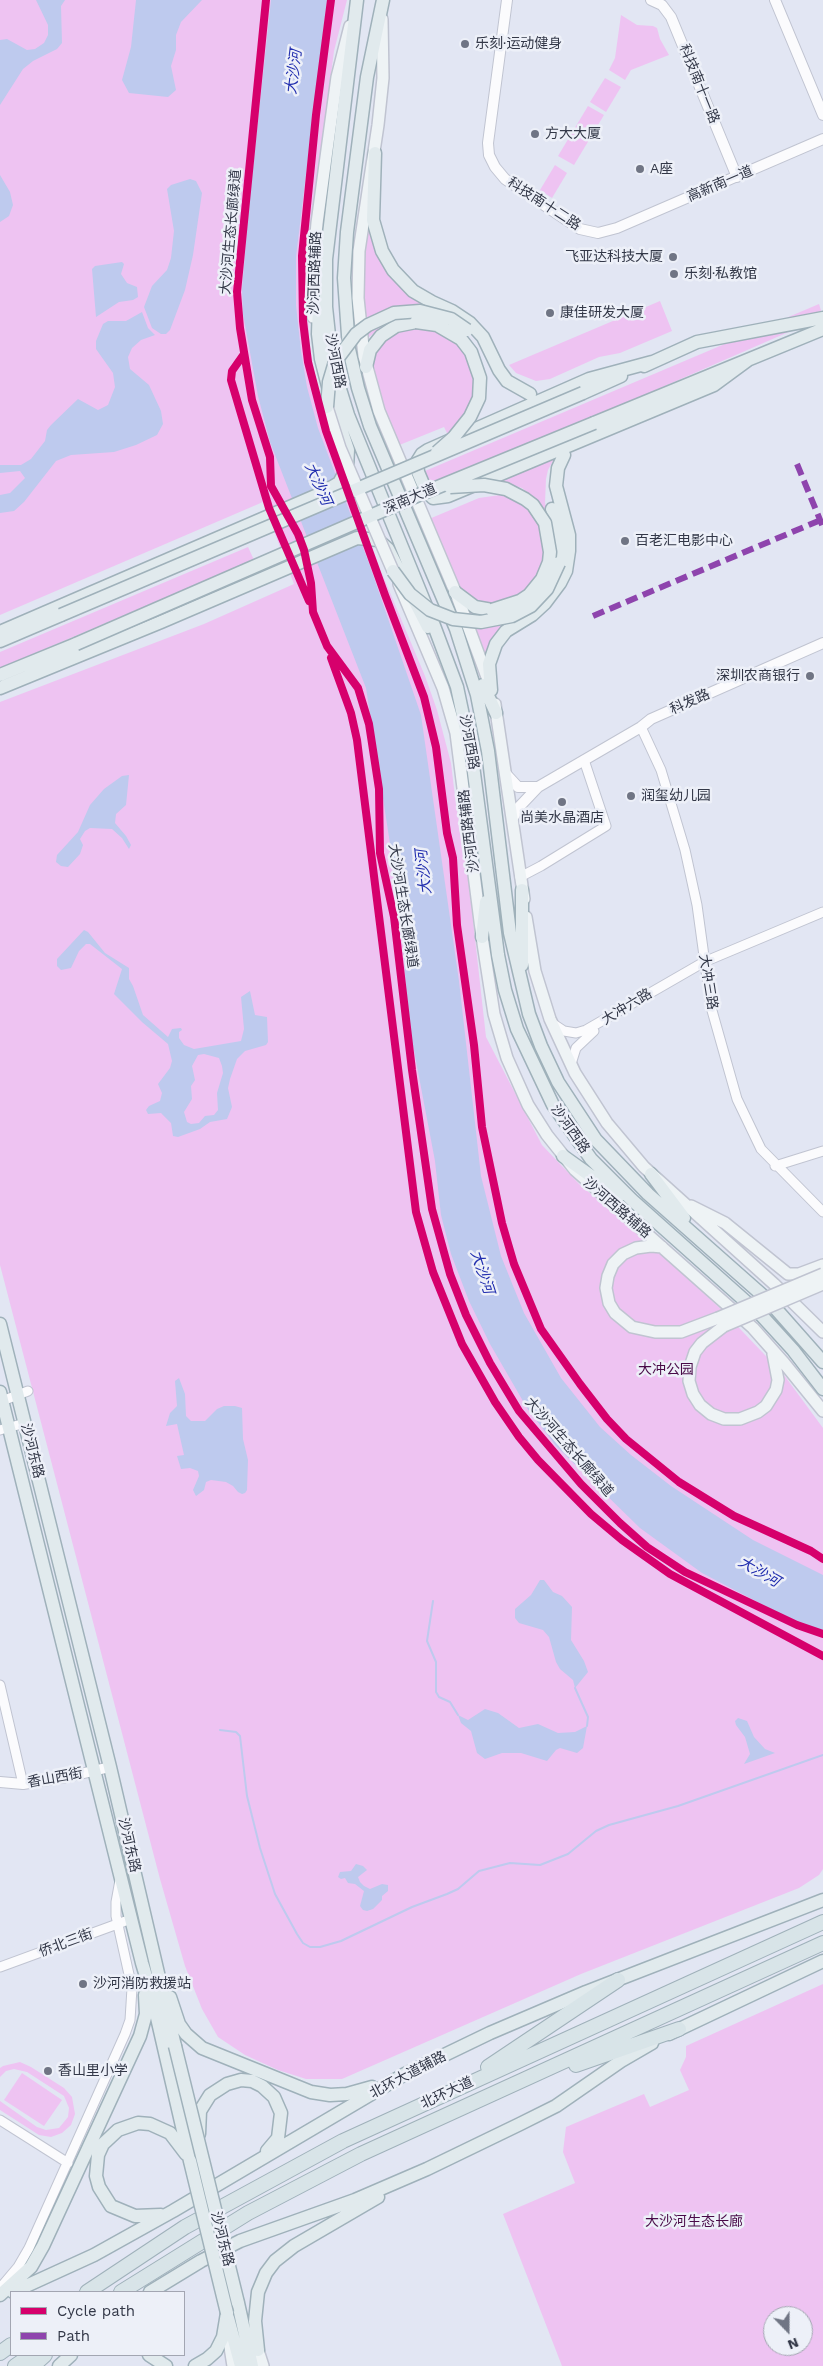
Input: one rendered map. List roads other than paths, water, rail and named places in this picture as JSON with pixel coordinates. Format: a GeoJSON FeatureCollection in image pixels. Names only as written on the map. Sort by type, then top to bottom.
{"type":"FeatureCollection","features":[{"type":"Feature","properties":{"kind":"highway","name":"北环大道"},"geometry":{"type":"LineString","coordinates":[[88,2291],[177,2232],[343,2141],[823,1922]]}},
{"type":"Feature","properties":{"kind":"highway","name":"北环大道"},"geometry":{"type":"LineString","coordinates":[[123,2291],[248,2213],[360,2154],[823,1943]]}},
{"type":"Feature","properties":{"kind":"highway"},"geometry":{"type":"LineString","coordinates":[[437,2097],[484,2069],[618,1980]]}},
{"type":"Feature","properties":{"kind":"highway"},"geometry":{"type":"LineString","coordinates":[[485,2097],[679,2028]]}},
{"type":"Feature","properties":{"kind":"highway"},"geometry":{"type":"LineString","coordinates":[[15,2366],[30,2356]]}},
{"type":"Feature","properties":{"kind":"highway"},"geometry":{"type":"LineString","coordinates":[[34,2366],[43,2356]]}},
{"type":"Feature","properties":{"kind":"main road","name":"沙河西路辅路"},"geometry":{"type":"LineString","coordinates":[[357,1],[340,63],[317,223],[313,276],[316,342],[327,407],[340,448],[440,681],[452,717],[459,751],[482,937],[494,1014],[507,1058],[528,1105],[563,1156],[587,1182],[728,1305],[768,1344],[823,1411]]}},
{"type":"Feature","properties":{"kind":"main road","name":"沙河西路"},"geometry":{"type":"LineString","coordinates":[[357,1],[325,274],[329,337],[335,373],[356,435],[451,669],[470,744],[505,990],[516,1029],[534,1070],[553,1105],[586,1153],[616,1186],[762,1316],[793,1350],[823,1389]]}},
{"type":"Feature","properties":{"kind":"main road","name":"沙河西路"},"geometry":{"type":"LineString","coordinates":[[382,4],[367,77],[347,232],[344,278],[346,324],[353,369],[370,426],[456,629],[477,695],[486,736],[510,933],[524,997],[548,1062],[570,1102],[588,1129],[631,1178],[756,1288],[793,1326],[823,1362]]}},
{"type":"Feature","properties":{"kind":"main road"},"geometry":{"type":"LineString","coordinates":[[382,4],[383,78],[374,153],[362,220],[358,276],[359,316],[366,367],[382,420],[481,656],[491,690],[506,774],[534,964],[550,1019],[572,1067],[608,1123],[651,1174],[699,1238]]}},
{"type":"Feature","properties":{"kind":"main road"},"geometry":{"type":"LineString","coordinates":[[374,153],[373,220],[378,241],[393,270],[413,291],[452,311],[470,323],[483,336],[499,370],[507,381],[530,394]]}},
{"type":"Feature","properties":{"kind":"main road"},"geometry":{"type":"LineString","coordinates":[[0,632],[326,491],[339,483],[345,474],[348,458],[347,444],[332,402],[321,359],[318,311],[325,274]]}},
{"type":"Feature","properties":{"kind":"main road"},"geometry":{"type":"LineString","coordinates":[[327,407],[328,382],[335,362],[356,334],[368,325],[394,313],[420,311],[451,319],[467,330],[477,342],[498,381],[510,390],[530,394],[551,394]]}},
{"type":"Feature","properties":{"kind":"main road"},"geometry":{"type":"LineString","coordinates":[[0,641],[583,393],[697,342],[823,318]]}},
{"type":"Feature","properties":{"kind":"main road"},"geometry":{"type":"LineString","coordinates":[[366,367],[370,350],[380,336],[396,326],[416,322],[445,328],[461,339],[475,360],[480,388],[476,407],[463,427],[438,450],[412,466]]}},
{"type":"Feature","properties":{"kind":"main road","name":"深南大道"},"geometry":{"type":"LineString","coordinates":[[0,675],[422,494],[823,329]]}},
{"type":"Feature","properties":{"kind":"main road"},"geometry":{"type":"LineString","coordinates":[[652,362],[599,376],[551,394],[422,454],[417,462],[417,467],[426,491],[433,498],[448,496],[714,385],[748,360]]}},
{"type":"Feature","properties":{"kind":"main road"},"geometry":{"type":"LineString","coordinates":[[629,421],[684,387]]}},
{"type":"Feature","properties":{"kind":"main road"},"geometry":{"type":"LineString","coordinates":[[393,571],[417,600],[445,617],[461,621],[481,622],[512,616],[537,601],[551,583],[556,570],[560,545],[548,490],[550,475],[556,463],[584,440]]}},
{"type":"Feature","properties":{"kind":"main road"},"geometry":{"type":"LineString","coordinates":[[491,690],[489,664],[496,644],[506,631],[532,615],[546,603],[566,571],[569,551],[568,535],[556,486],[558,468],[564,455]]}},
{"type":"Feature","properties":{"kind":"main road"},"geometry":{"type":"LineString","coordinates":[[422,494],[454,486],[496,487],[526,499],[540,514],[545,523],[549,542],[548,562],[542,579],[529,595],[520,601],[492,610],[475,607],[455,592]]}},
{"type":"Feature","properties":{"kind":"main road"},"geometry":{"type":"LineString","coordinates":[[0,688],[161,622],[296,562],[357,538],[371,538],[384,544],[451,669]]}},
{"type":"Feature","properties":{"kind":"main road"},"geometry":{"type":"LineString","coordinates":[[456,629],[496,713]]}},
{"type":"Feature","properties":{"kind":"main road"},"geometry":{"type":"LineString","coordinates":[[482,937],[489,885]]}},
{"type":"Feature","properties":{"kind":"main road"},"geometry":{"type":"LineString","coordinates":[[522,890],[524,997]]}},
{"type":"Feature","properties":{"kind":"main road"},"geometry":{"type":"LineString","coordinates":[[563,1156],[649,1216]]}},
{"type":"Feature","properties":{"kind":"main road"},"geometry":{"type":"LineString","coordinates":[[651,1174],[774,1284],[823,1332]]}},
{"type":"Feature","properties":{"kind":"main road"},"geometry":{"type":"LineString","coordinates":[[683,1202],[725,1223],[788,1274],[799,1274],[823,1265]]}},
{"type":"Feature","properties":{"kind":"main road"},"geometry":{"type":"LineString","coordinates":[[662,1248],[651,1246],[636,1248],[623,1254],[613,1264],[608,1276],[606,1288],[609,1303],[615,1313],[632,1327],[655,1332],[681,1332],[721,1322],[823,1284]]}},
{"type":"Feature","properties":{"kind":"main road"},"geometry":{"type":"LineString","coordinates":[[768,1344],[778,1370],[778,1380],[772,1398],[758,1412],[750,1417],[731,1420],[717,1417],[696,1400],[690,1387],[689,1374],[695,1352],[721,1322],[823,1274]]}},
{"type":"Feature","properties":{"kind":"main road","name":"沙河东路"},"geometry":{"type":"LineString","coordinates":[[0,1324],[23,1393],[25,1423],[154,1948],[169,2047],[190,2161],[240,2366]]}},
{"type":"Feature","properties":{"kind":"main road"},"geometry":{"type":"LineString","coordinates":[[793,1326],[823,1351]]}},
{"type":"Feature","properties":{"kind":"main road","name":"沙河东路"},"geometry":{"type":"LineString","coordinates":[[1,1397],[5,1429],[95,1771],[142,1963],[200,2148],[252,2366]]}},
{"type":"Feature","properties":{"kind":"main road"},"geometry":{"type":"LineString","coordinates":[[804,1908],[823,1894]]}},
{"type":"Feature","properties":{"kind":"main road","name":"北环大道辅路"},"geometry":{"type":"LineString","coordinates":[[16,2291],[94,2255],[173,2211],[405,2074],[523,2018],[823,1900]]}},
{"type":"Feature","properties":{"kind":"main road"},"geometry":{"type":"LineString","coordinates":[[154,1948],[179,2024],[186,2034],[202,2048],[298,2088],[330,2095],[364,2090],[405,2074]]}},
{"type":"Feature","properties":{"kind":"main road"},"geometry":{"type":"LineString","coordinates":[[152,2291],[240,2241],[355,2200],[470,2148],[556,2106],[620,2061],[679,2028],[823,1961]]}},
{"type":"Feature","properties":{"kind":"main road"},"geometry":{"type":"LineString","coordinates":[[0,2296],[23,2276],[37,2257],[140,2036],[146,2014],[142,1963]]}},
{"type":"Feature","properties":{"kind":"main road"},"geometry":{"type":"LineString","coordinates":[[200,2148],[199,2120],[204,2102],[219,2088],[241,2080],[252,2081],[269,2091],[278,2104],[281,2113],[278,2138],[251,2165]]}},
{"type":"Feature","properties":{"kind":"main road"},"geometry":{"type":"LineString","coordinates":[[173,2211],[146,2217],[128,2214],[112,2206],[98,2187],[96,2164],[102,2144],[118,2130],[138,2123],[162,2128],[170,2133],[190,2161]]}},
{"type":"Feature","properties":{"kind":"main road"},"geometry":{"type":"LineString","coordinates":[[258,2350],[256,2312],[258,2292],[266,2273],[284,2253],[388,2191],[402,2178]]}},
{"type":"Feature","properties":{"kind":"main road"},"geometry":{"type":"LineString","coordinates":[[156,2291],[166,2282]]}},
{"type":"Feature","properties":{"kind":"main road"},"geometry":{"type":"LineString","coordinates":[[238,2303],[263,2366]]}},
{"type":"Feature","properties":{"kind":"main road"},"geometry":{"type":"LineString","coordinates":[[195,2366],[216,2351],[223,2336],[227,2314]]}},
{"type":"Feature","properties":{"kind":"main road"},"geometry":{"type":"LineString","coordinates":[[227,2314],[227,2337],[234,2366]]}},
{"type":"Feature","properties":{"kind":"main road"},"geometry":{"type":"LineString","coordinates":[[59,2366],[70,2356]]}},
{"type":"Feature","properties":{"kind":"main road"},"geometry":{"type":"LineString","coordinates":[[151,2356],[166,2366]]}},
{"type":"Feature","properties":{"kind":"street","name":"科技南十二路"},"geometry":{"type":"LineString","coordinates":[[507,0],[488,143],[491,161],[499,173],[511,184],[573,225],[592,232],[604,232],[617,228]]}},
{"type":"Feature","properties":{"kind":"street","name":"科技南十一路"},"geometry":{"type":"LineString","coordinates":[[651,0],[662,5],[671,17],[737,177]]}},
{"type":"Feature","properties":{"kind":"street"},"geometry":{"type":"LineString","coordinates":[[775,0],[823,115]]}},
{"type":"Feature","properties":{"kind":"street"},"geometry":{"type":"LineString","coordinates":[[782,0],[823,97]]}},
{"type":"Feature","properties":{"kind":"street","name":"高新南一道"},"geometry":{"type":"LineString","coordinates":[[617,228],[823,139]]}},
{"type":"Feature","properties":{"kind":"street","name":"科发路"},"geometry":{"type":"LineString","coordinates":[[512,820],[519,807],[538,787],[641,727],[651,719],[823,643]]}},
{"type":"Feature","properties":{"kind":"street","name":"科发路"},"geometry":{"type":"LineString","coordinates":[[641,727],[654,725],[823,650]]}},
{"type":"Feature","properties":{"kind":"street","name":"大冲三路"},"geometry":{"type":"LineString","coordinates":[[641,727],[661,770],[682,841],[697,906],[713,1016],[734,1091],[755,1140],[776,1166],[823,1212]]}},
{"type":"Feature","properties":{"kind":"street"},"geometry":{"type":"LineString","coordinates":[[520,877],[606,826],[584,760]]}},
{"type":"Feature","properties":{"kind":"street"},"geometry":{"type":"LineString","coordinates":[[506,774],[518,787],[538,787]]}},
{"type":"Feature","properties":{"kind":"street","name":"大冲六路"},"geometry":{"type":"LineString","coordinates":[[550,1019],[564,1031],[583,1031],[704,962],[823,912]]}},
{"type":"Feature","properties":{"kind":"street","name":"大冲六路"},"geometry":{"type":"LineString","coordinates":[[572,1067],[574,1051],[587,1036],[695,973],[704,962]]}},
{"type":"Feature","properties":{"kind":"street"},"geometry":{"type":"LineString","coordinates":[[776,1166],[823,1151]]}},
{"type":"Feature","properties":{"kind":"street"},"geometry":{"type":"LineString","coordinates":[[1,1397],[23,1393]]}},
{"type":"Feature","properties":{"kind":"street"},"geometry":{"type":"LineString","coordinates":[[5,1429],[25,1423]]}},
{"type":"Feature","properties":{"kind":"street"},"geometry":{"type":"LineString","coordinates":[[0,1685],[23,1784]]}},
{"type":"Feature","properties":{"kind":"street","name":"香山西街"},"geometry":{"type":"LineString","coordinates":[[0,1782],[23,1784],[110,1767]]}},
{"type":"Feature","properties":{"kind":"street"},"geometry":{"type":"LineString","coordinates":[[0,2288],[24,2258],[126,2034],[130,2020],[132,1988],[118,1924],[116,1902],[120,1875]]}},
{"type":"Feature","properties":{"kind":"street","name":"侨北三街"},"geometry":{"type":"LineString","coordinates":[[0,1967],[131,1919]]}},
{"type":"Feature","properties":{"kind":"street"},"geometry":{"type":"LineString","coordinates":[[0,2120],[68,2163]]}},
{"type":"Feature","properties":{"kind":"water"},"geometry":{"type":"Polygon","coordinates":[[[36,0],[65,0],[61,6],[62,43],[57,49],[33,61],[23,69],[0,105],[0,40],[7,39],[27,50],[35,49],[44,43],[48,35],[48,25],[36,0]]]}},
{"type":"Feature","properties":{"kind":"water"},"geometry":{"type":"Polygon","coordinates":[[[136,0],[202,0],[181,22],[176,35],[176,50],[171,66],[176,90],[168,97],[129,93],[122,80],[131,47],[136,0]]]}},
{"type":"Feature","properties":{"kind":"water","name":"大沙河"},"geometry":{"type":"Polygon","coordinates":[[[271,0],[327,0],[296,257],[296,305],[301,351],[307,387],[318,428],[370,566],[421,715],[459,981],[481,1176],[501,1256],[524,1313],[561,1378],[600,1427],[631,1455],[671,1486],[753,1540],[823,1575],[823,1630],[798,1623],[702,1573],[640,1528],[556,1446],[527,1408],[490,1344],[469,1301],[451,1254],[441,1215],[435,1161],[408,1019],[401,915],[366,688],[270,442],[258,396],[243,314],[242,289],[249,205],[271,0]]]}},
{"type":"Feature","properties":{"kind":"water"},"geometry":{"type":"Polygon","coordinates":[[[0,175],[10,192],[13,205],[9,216],[0,222],[0,175]]]}},
{"type":"Feature","properties":{"kind":"water"},"geometry":{"type":"Polygon","coordinates":[[[190,179],[196,181],[202,193],[193,255],[185,290],[170,330],[166,334],[161,334],[152,328],[144,307],[152,286],[167,270],[171,258],[174,231],[167,189],[171,185],[190,179]]]}},
{"type":"Feature","properties":{"kind":"water"},"geometry":{"type":"Polygon","coordinates":[[[122,262],[124,264],[121,274],[127,283],[137,287],[138,297],[133,300],[119,302],[96,317],[92,269],[95,266],[122,262]]]}},
{"type":"Feature","properties":{"kind":"water"},"geometry":{"type":"Polygon","coordinates":[[[142,312],[148,328],[155,335],[141,340],[132,348],[128,357],[130,369],[149,385],[161,411],[163,424],[157,435],[136,445],[114,452],[71,455],[56,461],[24,502],[14,511],[0,513],[0,495],[10,493],[25,478],[20,471],[0,473],[0,465],[21,465],[31,459],[45,441],[47,430],[78,399],[98,410],[108,405],[115,387],[113,373],[96,349],[96,341],[103,324],[108,321],[126,321],[142,312]]]}},
{"type":"Feature","properties":{"kind":"water"},"geometry":{"type":"Polygon","coordinates":[[[129,775],[126,805],[116,814],[115,823],[131,845],[129,849],[122,838],[112,829],[90,828],[85,831],[80,839],[83,845],[80,854],[68,867],[61,866],[56,862],[57,855],[78,832],[90,805],[104,789],[122,776],[129,775]]]}},
{"type":"Feature","properties":{"kind":"water"},"geometry":{"type":"Polygon","coordinates":[[[84,930],[88,932],[105,953],[129,968],[129,979],[143,1015],[168,1037],[172,1029],[181,1028],[179,1038],[184,1045],[194,1049],[241,1041],[244,1029],[241,997],[250,991],[255,1015],[267,1017],[268,1042],[266,1045],[245,1051],[237,1059],[228,1088],[232,1107],[227,1119],[210,1122],[200,1129],[178,1137],[173,1136],[171,1123],[161,1113],[148,1114],[146,1110],[149,1106],[160,1101],[162,1093],[158,1084],[170,1068],[172,1061],[168,1044],[142,1022],[114,994],[122,969],[90,944],[86,944],[79,951],[71,968],[61,970],[57,966],[57,959],[84,930]],[[204,1054],[198,1055],[192,1066],[195,1080],[191,1086],[192,1099],[184,1112],[187,1122],[191,1124],[199,1123],[205,1116],[214,1115],[218,1110],[217,1093],[223,1073],[219,1058],[204,1054]]]}},
{"type":"Feature","properties":{"kind":"water"},"geometry":{"type":"Polygon","coordinates":[[[179,1378],[185,1394],[186,1416],[191,1421],[205,1421],[217,1409],[224,1406],[242,1408],[243,1439],[248,1460],[247,1490],[245,1493],[238,1492],[226,1482],[211,1480],[206,1482],[204,1490],[196,1496],[193,1490],[199,1476],[198,1471],[190,1468],[181,1469],[177,1456],[184,1455],[177,1424],[166,1426],[170,1413],[177,1406],[175,1381],[179,1378]]]}},
{"type":"Feature","properties":{"kind":"water"},"geometry":{"type":"Polygon","coordinates":[[[540,1580],[544,1580],[553,1592],[562,1596],[572,1607],[571,1640],[584,1661],[588,1672],[575,1688],[573,1680],[560,1669],[556,1662],[549,1637],[543,1630],[519,1623],[515,1618],[515,1609],[531,1595],[540,1580]]]}},
{"type":"Feature","properties":{"kind":"water"},"geometry":{"type":"Polygon","coordinates":[[[485,1709],[498,1713],[519,1728],[538,1724],[558,1733],[575,1732],[587,1726],[583,1748],[577,1753],[560,1748],[547,1761],[521,1753],[502,1753],[485,1759],[477,1753],[471,1731],[461,1723],[458,1715],[468,1720],[485,1709]]]}},
{"type":"Feature","properties":{"kind":"water"},"geometry":{"type":"Polygon","coordinates":[[[738,1718],[747,1721],[754,1737],[765,1749],[775,1753],[744,1764],[750,1754],[745,1737],[736,1725],[735,1721],[738,1718]]]}},
{"type":"Feature","properties":{"kind":"water"},"geometry":{"type":"Polygon","coordinates":[[[356,1864],[363,1866],[367,1870],[358,1877],[364,1886],[370,1889],[382,1884],[388,1885],[388,1891],[382,1896],[382,1900],[373,1909],[367,1911],[363,1910],[360,1906],[364,1891],[355,1884],[348,1883],[345,1878],[341,1879],[338,1877],[340,1872],[351,1871],[356,1864]]]}},
{"type":"Feature","properties":{"kind":"waterway"},"geometry":{"type":"LineString","coordinates":[[433,1601],[427,1641],[436,1662],[436,1692],[439,1697],[450,1702],[458,1715]]}},
{"type":"Feature","properties":{"kind":"waterway"},"geometry":{"type":"LineString","coordinates":[[575,1688],[588,1717],[587,1726]]}},
{"type":"Feature","properties":{"kind":"waterway"},"geometry":{"type":"LineString","coordinates":[[220,1730],[236,1732],[240,1736],[247,1796],[260,1848],[275,1894],[297,1934],[303,1943],[310,1947],[320,1947],[341,1941],[412,1907],[447,1894],[458,1889],[479,1871],[510,1863],[540,1865],[568,1854],[596,1831],[609,1825],[678,1806],[823,1755]]}},
{"type":"Feature","properties":{"kind":"place","name":"乐刻·运动健身"},"geometry":{"type":"Point","coordinates":[465,44]}},
{"type":"Feature","properties":{"kind":"place","name":"方大大厦"},"geometry":{"type":"Point","coordinates":[535,134]}},
{"type":"Feature","properties":{"kind":"place","name":"A座"},"geometry":{"type":"Point","coordinates":[640,169]}},
{"type":"Feature","properties":{"kind":"place","name":"飞亚达科技大厦"},"geometry":{"type":"Point","coordinates":[673,257]}},
{"type":"Feature","properties":{"kind":"place","name":"乐刻·私教馆"},"geometry":{"type":"Point","coordinates":[674,274]}},
{"type":"Feature","properties":{"kind":"place","name":"康佳研发大厦"},"geometry":{"type":"Point","coordinates":[550,313]}},
{"type":"Feature","properties":{"kind":"place","name":"百老汇电影中心"},"geometry":{"type":"Point","coordinates":[625,541]}},
{"type":"Feature","properties":{"kind":"place","name":"深圳农商银行"},"geometry":{"type":"Point","coordinates":[810,676]}},
{"type":"Feature","properties":{"kind":"place","name":"润玺幼儿园"},"geometry":{"type":"Point","coordinates":[631,796]}},
{"type":"Feature","properties":{"kind":"place","name":"尚美水晶酒店"},"geometry":{"type":"Point","coordinates":[562,802]}},
{"type":"Feature","properties":{"kind":"place","name":"沙河消防救援站"},"geometry":{"type":"Point","coordinates":[83,1984]}},
{"type":"Feature","properties":{"kind":"place","name":"香山里小学"},"geometry":{"type":"Point","coordinates":[48,2071]}},
{"type":"Feature","properties":{"kind":"park label","name":"大冲公园"},"geometry":{"type":"Point","coordinates":[666,1370]}},
{"type":"Feature","properties":{"kind":"park label","name":"大沙河生态长廊"},"geometry":{"type":"Point","coordinates":[694,2222]}}]}
